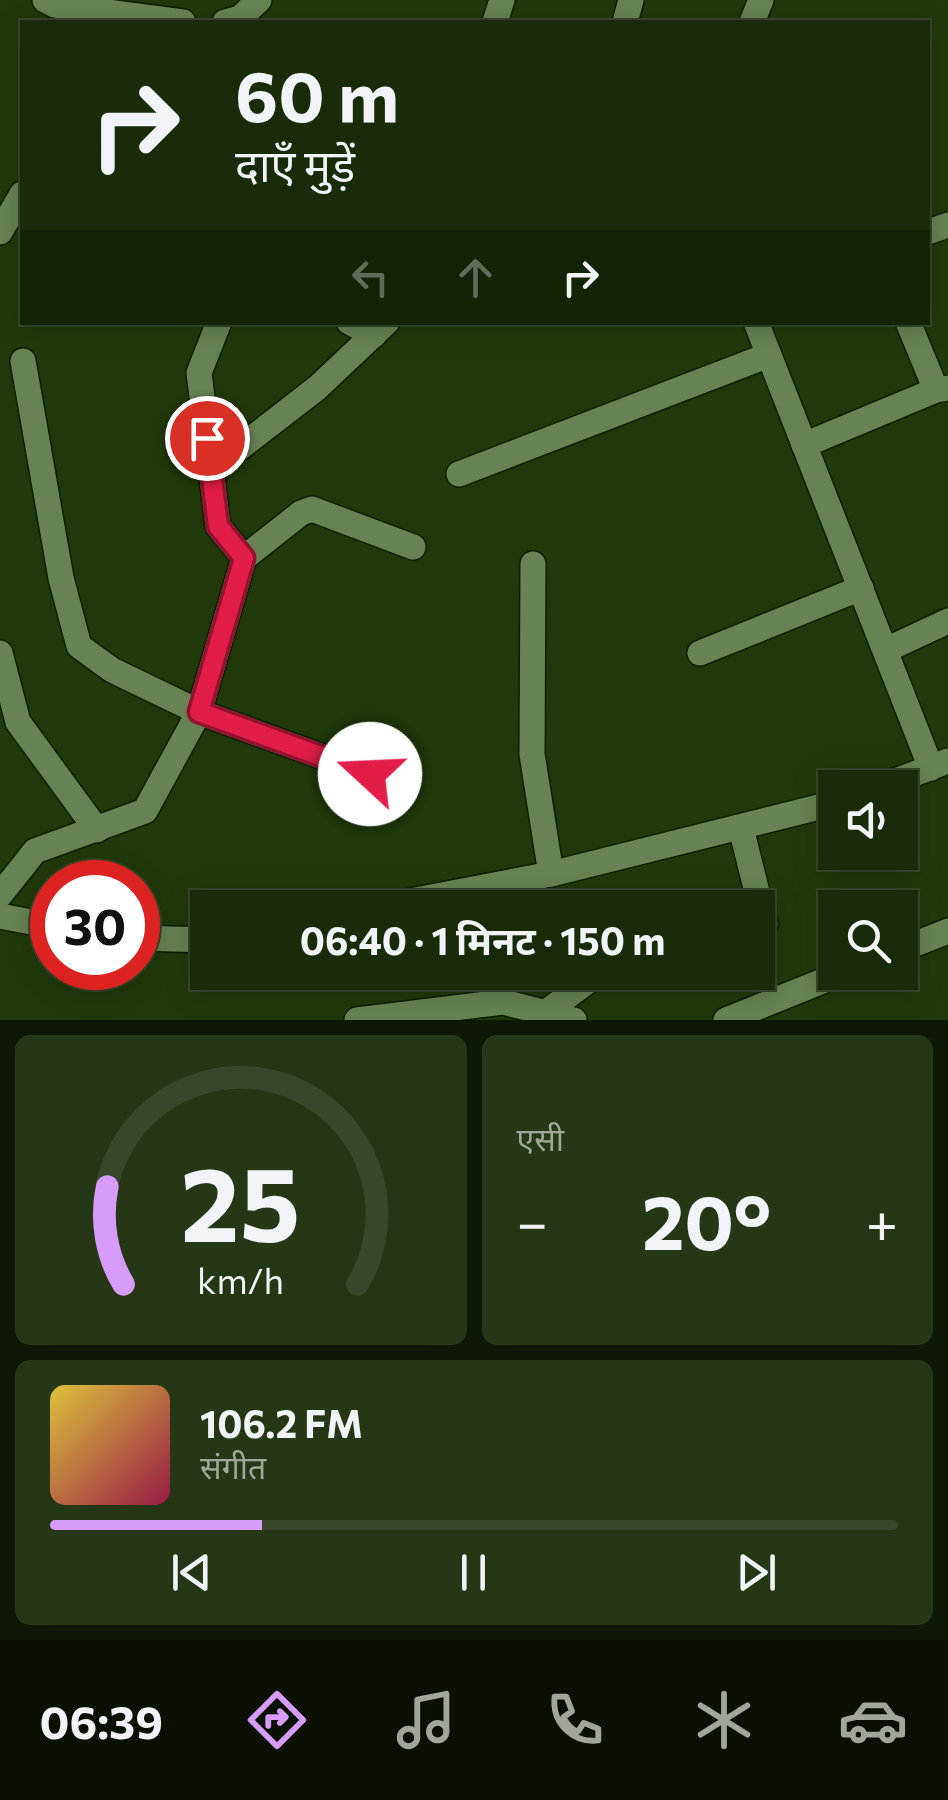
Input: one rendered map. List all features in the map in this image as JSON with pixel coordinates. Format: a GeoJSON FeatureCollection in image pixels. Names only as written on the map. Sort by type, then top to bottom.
{"type":"FeatureCollection","features":[{"type":"Feature","properties":{"kind":"street"},"geometry":{"type":"LineString","coordinates":[[232,20],[259,0]]}},
{"type":"Feature","properties":{"kind":"street"},"geometry":{"type":"LineString","coordinates":[[51,9],[163,20]]}},
{"type":"Feature","properties":{"kind":"street"},"geometry":{"type":"LineString","coordinates":[[0,232],[20,197]]}},
{"type":"Feature","properties":{"kind":"street"},"geometry":{"type":"LineString","coordinates":[[218,325],[199,373],[218,526],[244,558]]}},
{"type":"Feature","properties":{"kind":"street"},"geometry":{"type":"LineString","coordinates":[[757,325],[860,588],[939,765]]}},
{"type":"Feature","properties":{"kind":"street"},"geometry":{"type":"LineString","coordinates":[[804,445],[942,388],[910,325]]}},
{"type":"Feature","properties":{"kind":"street"},"geometry":{"type":"LineString","coordinates":[[211,470],[318,388],[380,329]]}},
{"type":"Feature","properties":{"kind":"street"},"geometry":{"type":"LineString","coordinates":[[458,474],[769,356]]}},
{"type":"Feature","properties":{"kind":"street"},"geometry":{"type":"LineString","coordinates":[[23,361],[61,578],[79,646],[112,670],[199,712],[370,774]]}},
{"type":"Feature","properties":{"kind":"street"},"geometry":{"type":"LineString","coordinates":[[0,895],[36,852],[144,811],[199,712],[244,558],[312,509],[413,547]]}},
{"type":"Feature","properties":{"kind":"street"},"geometry":{"type":"LineString","coordinates":[[533,564],[532,754],[551,874]]}},
{"type":"Feature","properties":{"kind":"street"},"geometry":{"type":"LineString","coordinates":[[700,653],[860,588]]}},
{"type":"Feature","properties":{"kind":"street"},"geometry":{"type":"LineString","coordinates":[[886,650],[948,621]]}},
{"type":"Feature","properties":{"kind":"street"},"geometry":{"type":"LineString","coordinates":[[0,653],[18,722],[97,830]]}},
{"type":"Feature","properties":{"kind":"street"},"geometry":{"type":"LineString","coordinates":[[468,890],[551,874],[818,808]]}},
{"type":"Feature","properties":{"kind":"street"},"geometry":{"type":"LineString","coordinates":[[742,828],[758,890]]}},
{"type":"Feature","properties":{"kind":"street"},"geometry":{"type":"LineString","coordinates":[[0,916],[30,922]]}},
{"type":"Feature","properties":{"kind":"street"},"geometry":{"type":"LineString","coordinates":[[918,943],[948,931]]}},
{"type":"Feature","properties":{"kind":"street"},"geometry":{"type":"LineString","coordinates":[[160,939],[190,939]]}},
{"type":"Feature","properties":{"kind":"street"},"geometry":{"type":"LineString","coordinates":[[726,1020],[818,983]]}},
{"type":"Feature","properties":{"kind":"street"},"geometry":{"type":"LineString","coordinates":[[545,1013],[576,990]]}},
{"type":"Feature","properties":{"kind":"street"},"geometry":{"type":"LineString","coordinates":[[357,1020],[504,1002],[574,1020]]}},
{"type":"Feature","properties":{"kind":"route"},"geometry":{"type":"LineString","coordinates":[[207,438],[218,526],[244,558],[199,712],[370,774]]}}]}
